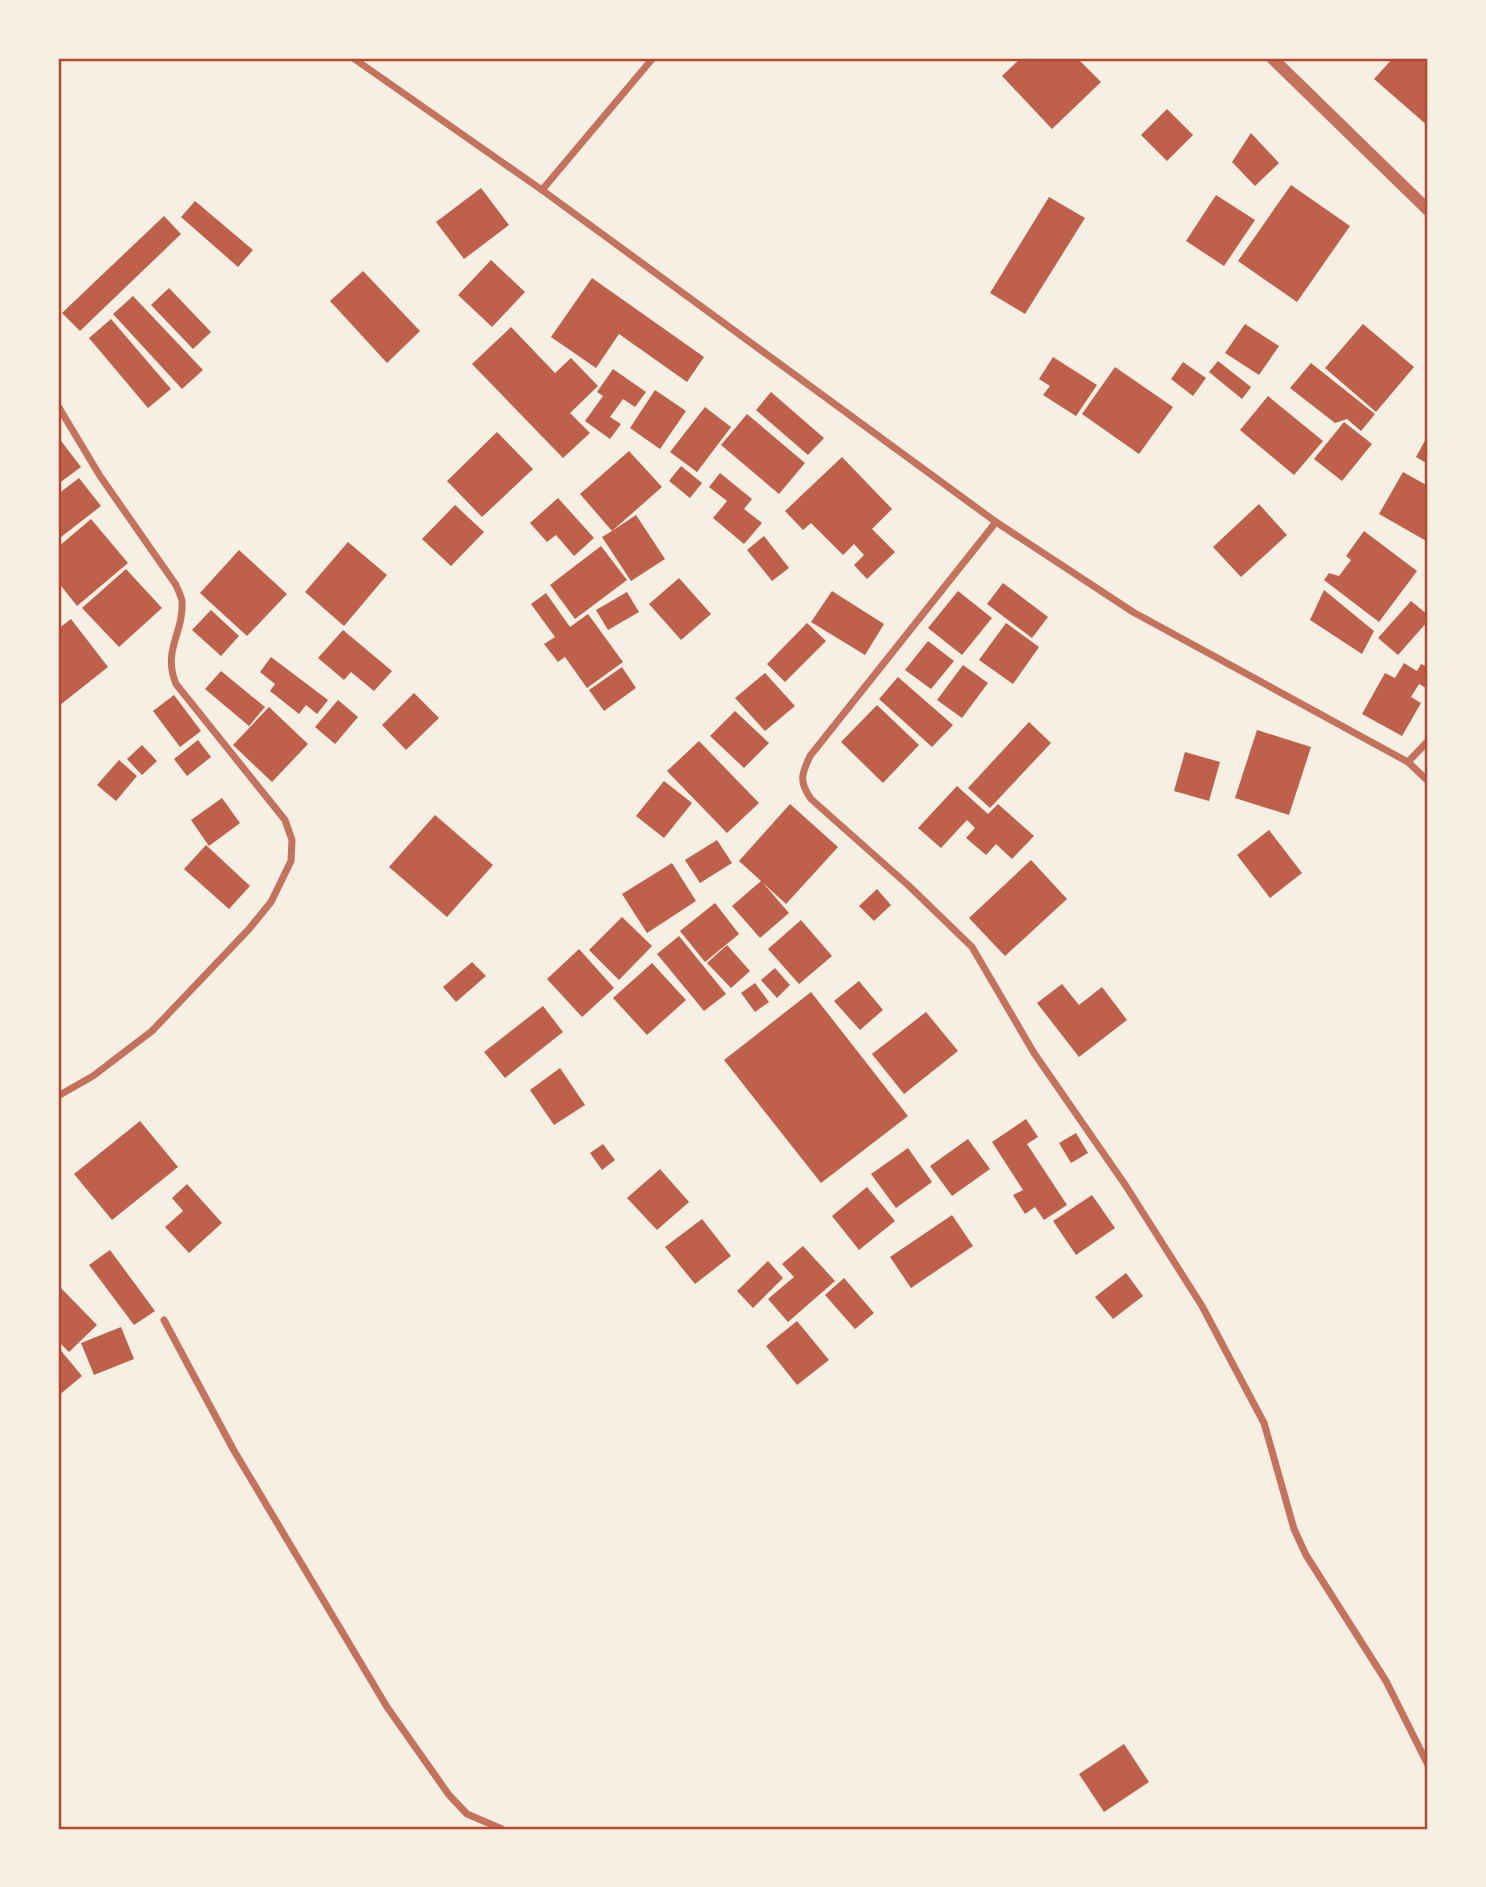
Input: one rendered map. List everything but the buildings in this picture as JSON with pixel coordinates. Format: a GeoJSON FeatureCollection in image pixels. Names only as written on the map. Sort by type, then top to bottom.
{"type":"FeatureCollection","features":[{"type":"Feature","properties":{"kind":"street"},"geometry":{"type":"LineString","coordinates":[[353,58],[542,190],[996,522],[1133,612],[1408,762],[1428,781]]}},
{"type":"Feature","properties":{"kind":"street"},"geometry":{"type":"LineString","coordinates":[[542,190],[653,58]]}},
{"type":"Feature","properties":{"kind":"street"},"geometry":{"type":"LineString","coordinates":[[1272,58],[1428,210]]}},
{"type":"Feature","properties":{"kind":"street"},"geometry":{"type":"LineString","coordinates":[[58,406],[100,475],[176,585],[182,600],[171,653],[170,670],[176,684],[285,820],[292,840],[291,861],[271,902],[249,929],[152,1031],[93,1076],[58,1096]]}},
{"type":"Feature","properties":{"kind":"street"},"geometry":{"type":"LineString","coordinates":[[996,522],[810,756],[802,773],[804,788],[811,799],[972,947],[1034,1053],[1133,1197],[1202,1306],[1264,1423],[1294,1529],[1306,1555],[1386,1681],[1428,1765]]}},
{"type":"Feature","properties":{"kind":"street"},"geometry":{"type":"LineString","coordinates":[[1408,762],[1428,741]]}},
{"type":"Feature","properties":{"kind":"street"},"geometry":{"type":"LineString","coordinates":[[164,1320],[233,1449],[387,1707],[449,1795],[467,1814],[502,1829]]}}]}
